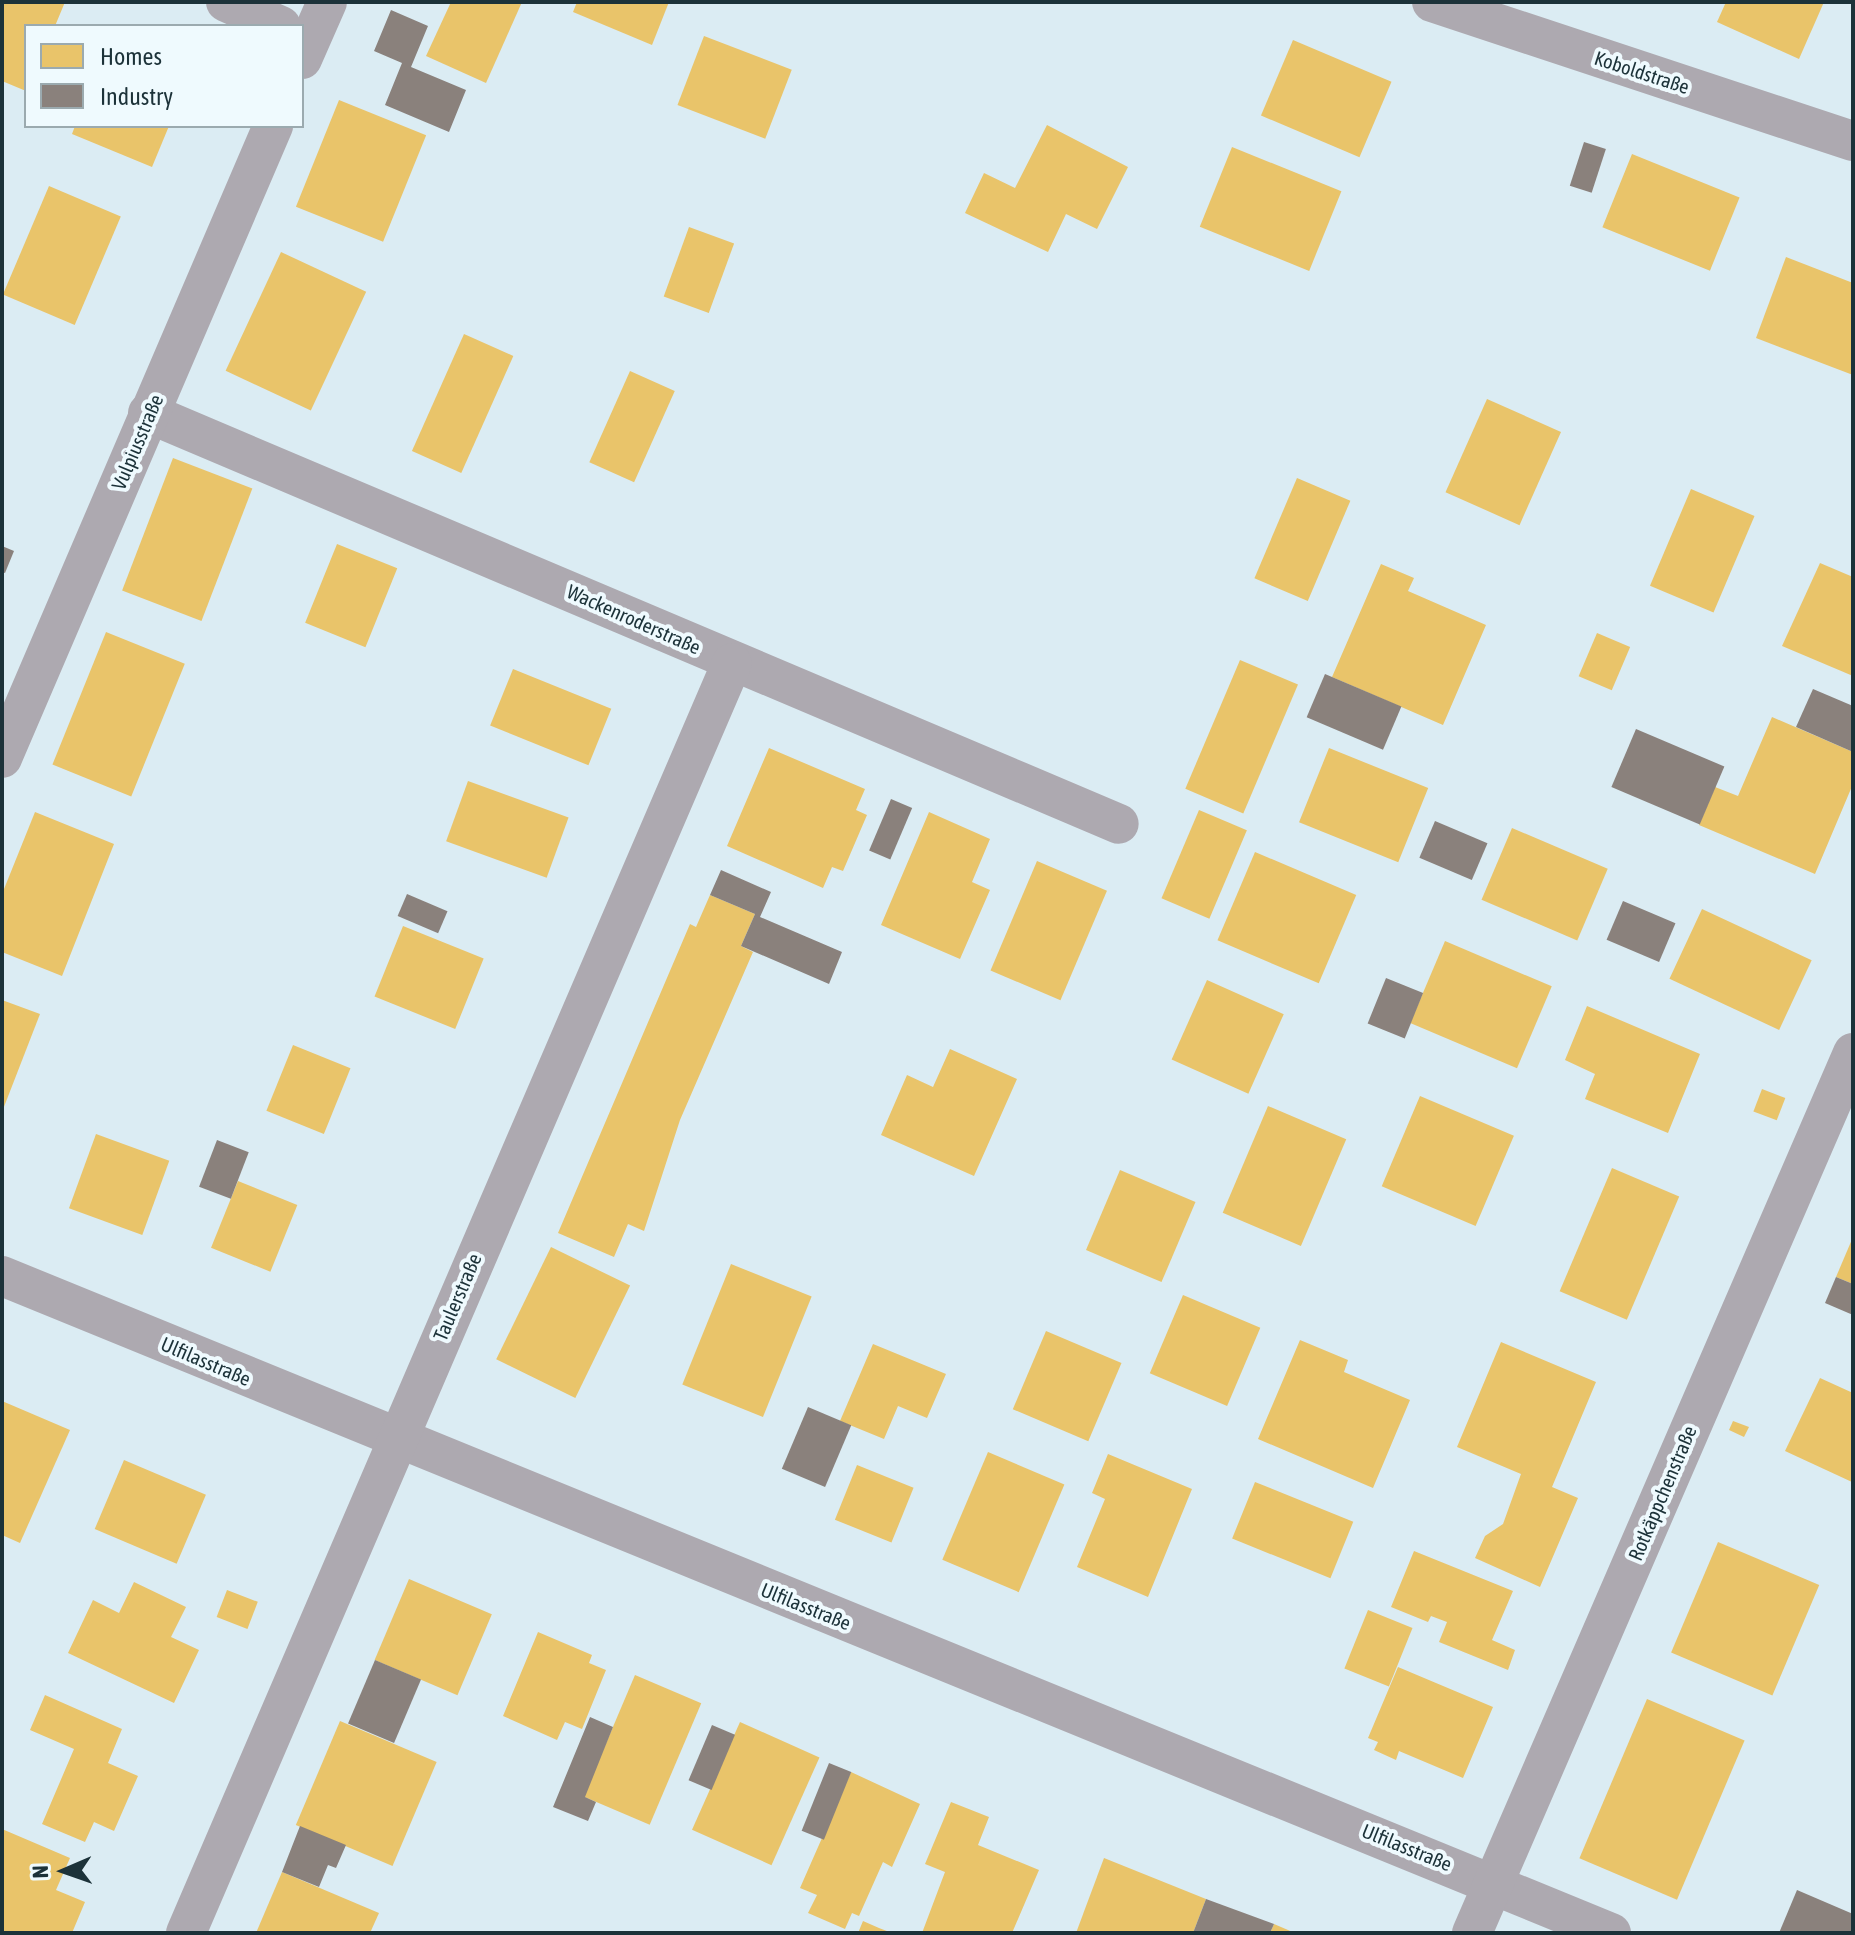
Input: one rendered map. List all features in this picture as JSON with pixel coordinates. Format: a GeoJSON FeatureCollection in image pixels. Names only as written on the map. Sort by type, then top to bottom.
{"type":"FeatureCollection","features":[{"type":"Feature","properties":{"kind":"street"},"geometry":{"type":"LineString","coordinates":[[226,2],[268,24]]}},
{"type":"Feature","properties":{"kind":"street"},"geometry":{"type":"LineString","coordinates":[[304,33],[327,2]]}},
{"type":"Feature","properties":{"kind":"street","name":"Koboldstraße"},"geometry":{"type":"LineString","coordinates":[[1432,2],[1853,141]]}},
{"type":"Feature","properties":{"kind":"street","name":"Vulpiusstraße"},"geometry":{"type":"LineString","coordinates":[[2,758],[272,128]]}},
{"type":"Feature","properties":{"kind":"street","name":"Wackenroderstraße"},"geometry":{"type":"LineString","coordinates":[[148,413],[732,663],[1119,824]]}},
{"type":"Feature","properties":{"kind":"street","name":"Taulerstraße"},"geometry":{"type":"LineString","coordinates":[[186,1933],[395,1439],[732,663]]}},
{"type":"Feature","properties":{"kind":"street","name":"Rotkäppchenstraße"},"geometry":{"type":"LineString","coordinates":[[1472,1933],[1853,1053]]}},
{"type":"Feature","properties":{"kind":"street","name":"Ulfilasstraße"},"geometry":{"type":"LineString","coordinates":[[2,1276],[395,1439],[1493,1882],[1611,1933]]}},
{"type":"Feature","properties":{"kind":"building: Homes"},"geometry":{"type":"Polygon","coordinates":[[[2,2],[65,2],[56,24],[24,24],[24,90],[2,81],[2,2]]]}},
{"type":"Feature","properties":{"kind":"building: Homes"},"geometry":{"type":"Polygon","coordinates":[[[451,2],[522,2],[486,83],[426,56],[451,2]]]}},
{"type":"Feature","properties":{"kind":"building: Homes"},"geometry":{"type":"Polygon","coordinates":[[[577,2],[669,2],[652,45],[573,12],[577,2]]]}},
{"type":"Feature","properties":{"kind":"building: Homes"},"geometry":{"type":"Polygon","coordinates":[[[1726,2],[1824,2],[1799,59],[1717,22],[1726,2]]]}},
{"type":"Feature","properties":{"kind":"building: Homes"},"geometry":{"type":"Polygon","coordinates":[[[704,36],[792,70],[765,139],[677,105],[704,36]]]}},
{"type":"Feature","properties":{"kind":"building: Homes"},"geometry":{"type":"Polygon","coordinates":[[[1293,40],[1391,82],[1359,157],[1261,115],[1293,40]]]}},
{"type":"Feature","properties":{"kind":"building: Homes"},"geometry":{"type":"Polygon","coordinates":[[[339,100],[426,135],[383,242],[296,207],[339,100]]]}},
{"type":"Feature","properties":{"kind":"building: Homes"},"geometry":{"type":"Polygon","coordinates":[[[1047,125],[1128,167],[1097,229],[1066,214],[1048,252],[965,213],[984,173],[1015,188],[1047,125]]]}},
{"type":"Feature","properties":{"kind":"building: Homes"},"geometry":{"type":"Polygon","coordinates":[[[74,128],[168,128],[152,167],[72,134],[74,128]]]}},
{"type":"Feature","properties":{"kind":"building: Homes"},"geometry":{"type":"Polygon","coordinates":[[[1232,147],[1341,191],[1309,271],[1200,227],[1232,147]]]}},
{"type":"Feature","properties":{"kind":"building: Homes"},"geometry":{"type":"Polygon","coordinates":[[[1632,154],[1740,197],[1710,271],[1602,227],[1632,154]]]}},
{"type":"Feature","properties":{"kind":"building: Homes"},"geometry":{"type":"Polygon","coordinates":[[[49,186],[121,216],[75,325],[3,295],[49,186]]]}},
{"type":"Feature","properties":{"kind":"building: Homes"},"geometry":{"type":"Polygon","coordinates":[[[689,227],[734,243],[709,313],[664,297],[689,227]]]}},
{"type":"Feature","properties":{"kind":"building: Homes"},"geometry":{"type":"Polygon","coordinates":[[[281,252],[366,292],[311,410],[226,371],[281,252]]]}},
{"type":"Feature","properties":{"kind":"building: Homes"},"geometry":{"type":"Polygon","coordinates":[[[1786,257],[1853,283],[1853,375],[1756,338],[1786,257]]]}},
{"type":"Feature","properties":{"kind":"building: Homes"},"geometry":{"type":"Polygon","coordinates":[[[464,334],[513,356],[461,473],[412,451],[464,334]]]}},
{"type":"Feature","properties":{"kind":"building: Homes"},"geometry":{"type":"Polygon","coordinates":[[[630,371],[675,391],[634,482],[589,462],[630,371]]]}},
{"type":"Feature","properties":{"kind":"building: Homes"},"geometry":{"type":"Polygon","coordinates":[[[1487,399],[1561,432],[1520,525],[1446,492],[1487,399]]]}},
{"type":"Feature","properties":{"kind":"building: Homes"},"geometry":{"type":"Polygon","coordinates":[[[173,458],[252,488],[201,621],[122,591],[173,458]]]}},
{"type":"Feature","properties":{"kind":"building: Homes"},"geometry":{"type":"Polygon","coordinates":[[[1297,478],[1350,501],[1308,601],[1254,578],[1297,478]]]}},
{"type":"Feature","properties":{"kind":"building: Homes"},"geometry":{"type":"Polygon","coordinates":[[[1691,489],[1755,516],[1713,613],[1650,586],[1691,489]]]}},
{"type":"Feature","properties":{"kind":"building: Homes"},"geometry":{"type":"Polygon","coordinates":[[[337,544],[397,568],[365,647],[305,623],[337,544]]]}},
{"type":"Feature","properties":{"kind":"building: Homes"},"geometry":{"type":"Polygon","coordinates":[[[1820,563],[1853,577],[1853,676],[1782,646],[1820,563]]]}},
{"type":"Feature","properties":{"kind":"building: Homes"},"geometry":{"type":"Polygon","coordinates":[[[1381,564],[1414,578],[1408,591],[1486,625],[1443,725],[1332,677],[1381,564]]]}},
{"type":"Feature","properties":{"kind":"building: Homes"},"geometry":{"type":"Polygon","coordinates":[[[106,632],[185,664],[131,796],[52,765],[106,632]]]}},
{"type":"Feature","properties":{"kind":"building: Homes"},"geometry":{"type":"Polygon","coordinates":[[[1597,633],[1630,647],[1612,690],[1579,676],[1597,633]]]}},
{"type":"Feature","properties":{"kind":"building: Homes"},"geometry":{"type":"Polygon","coordinates":[[[1240,660],[1298,685],[1243,813],[1185,789],[1240,660]]]}},
{"type":"Feature","properties":{"kind":"building: Homes"},"geometry":{"type":"Polygon","coordinates":[[[513,669],[611,709],[588,765],[490,726],[513,669]]]}},
{"type":"Feature","properties":{"kind":"building: Homes"},"geometry":{"type":"Polygon","coordinates":[[[1772,717],[1853,752],[1853,784],[1815,874],[1699,825],[1715,787],[1738,796],[1772,717]]]}},
{"type":"Feature","properties":{"kind":"building: Homes"},"geometry":{"type":"Polygon","coordinates":[[[769,748],[865,789],[856,810],[867,815],[843,871],[832,867],[823,888],[727,846],[769,748]]]}},
{"type":"Feature","properties":{"kind":"building: Homes"},"geometry":{"type":"Polygon","coordinates":[[[1329,748],[1428,788],[1398,862],[1299,822],[1329,748]]]}},
{"type":"Feature","properties":{"kind":"building: Homes"},"geometry":{"type":"Polygon","coordinates":[[[468,781],[569,818],[547,878],[446,841],[468,781]]]}},
{"type":"Feature","properties":{"kind":"building: Homes"},"geometry":{"type":"Polygon","coordinates":[[[1199,810],[1247,830],[1209,919],[1161,898],[1199,810]]]}},
{"type":"Feature","properties":{"kind":"building: Homes"},"geometry":{"type":"Polygon","coordinates":[[[35,812],[114,844],[62,976],[2,952],[2,894],[35,812]]]}},
{"type":"Feature","properties":{"kind":"building: Homes"},"geometry":{"type":"Polygon","coordinates":[[[929,812],[990,839],[972,882],[990,890],[960,959],[881,925],[929,812]]]}},
{"type":"Feature","properties":{"kind":"building: Homes"},"geometry":{"type":"Polygon","coordinates":[[[1512,828],[1608,869],[1577,940],[1482,900],[1512,828]]]}},
{"type":"Feature","properties":{"kind":"building: Homes"},"geometry":{"type":"Polygon","coordinates":[[[1255,852],[1356,895],[1319,983],[1217,940],[1255,852]]]}},
{"type":"Feature","properties":{"kind":"building: Homes"},"geometry":{"type":"Polygon","coordinates":[[[1037,861],[1107,891],[1060,1000],[991,971],[1037,861]]]}},
{"type":"Feature","properties":{"kind":"building: Homes"},"geometry":{"type":"Polygon","coordinates":[[[710,895],[755,914],[741,946],[753,952],[680,1120],[644,1231],[628,1224],[614,1257],[558,1233],[690,924],[696,927],[710,895]]]}},
{"type":"Feature","properties":{"kind":"building: Homes"},"geometry":{"type":"Polygon","coordinates":[[[1702,909],[1812,960],[1779,1030],[1669,979],[1702,909]]]}},
{"type":"Feature","properties":{"kind":"building: Homes"},"geometry":{"type":"Polygon","coordinates":[[[403,926],[484,959],[455,1029],[375,996],[403,926]]]}},
{"type":"Feature","properties":{"kind":"building: Homes"},"geometry":{"type":"Polygon","coordinates":[[[1445,941],[1552,986],[1517,1068],[1410,1023],[1445,941]]]}},
{"type":"Feature","properties":{"kind":"building: Homes"},"geometry":{"type":"Polygon","coordinates":[[[1207,980],[1284,1014],[1248,1094],[1172,1059],[1207,980]]]}},
{"type":"Feature","properties":{"kind":"building: Homes"},"geometry":{"type":"Polygon","coordinates":[[[2,1000],[40,1014],[2,1112],[2,1000]]]}},
{"type":"Feature","properties":{"kind":"building: Homes"},"geometry":{"type":"Polygon","coordinates":[[[1587,1006],[1700,1054],[1668,1133],[1585,1099],[1595,1074],[1565,1060],[1587,1006]]]}},
{"type":"Feature","properties":{"kind":"building: Homes"},"geometry":{"type":"Polygon","coordinates":[[[293,1045],[350,1068],[324,1134],[266,1111],[293,1045]]]}},
{"type":"Feature","properties":{"kind":"building: Homes"},"geometry":{"type":"Polygon","coordinates":[[[950,1049],[1017,1079],[974,1176],[881,1135],[907,1075],[933,1087],[950,1049]]]}},
{"type":"Feature","properties":{"kind":"building: Homes"},"geometry":{"type":"Polygon","coordinates":[[[1762,1089],[1785,1098],[1777,1120],[1753,1111],[1762,1089]]]}},
{"type":"Feature","properties":{"kind":"building: Homes"},"geometry":{"type":"Polygon","coordinates":[[[1420,1096],[1514,1136],[1476,1226],[1382,1186],[1420,1096]]]}},
{"type":"Feature","properties":{"kind":"building: Homes"},"geometry":{"type":"Polygon","coordinates":[[[1268,1106],[1346,1139],[1301,1246],[1223,1213],[1268,1106]]]}},
{"type":"Feature","properties":{"kind":"building: Homes"},"geometry":{"type":"Polygon","coordinates":[[[96,1134],[169,1161],[142,1235],[69,1208],[96,1134]]]}},
{"type":"Feature","properties":{"kind":"building: Homes"},"geometry":{"type":"Polygon","coordinates":[[[1612,1168],[1679,1197],[1627,1320],[1560,1291],[1612,1168]]]}},
{"type":"Feature","properties":{"kind":"building: Homes"},"geometry":{"type":"Polygon","coordinates":[[[1120,1170],[1195,1202],[1161,1282],[1086,1250],[1120,1170]]]}},
{"type":"Feature","properties":{"kind":"building: Homes"},"geometry":{"type":"Polygon","coordinates":[[[238,1181],[297,1205],[270,1272],[211,1248],[238,1181]]]}},
{"type":"Feature","properties":{"kind":"building: Homes"},"geometry":{"type":"Polygon","coordinates":[[[1853,1237],[1853,1284],[1836,1277],[1853,1237]]]}},
{"type":"Feature","properties":{"kind":"building: Homes"},"geometry":{"type":"Polygon","coordinates":[[[551,1247],[630,1286],[575,1398],[496,1359],[551,1247]]]}},
{"type":"Feature","properties":{"kind":"building: Homes"},"geometry":{"type":"Polygon","coordinates":[[[731,1264],[812,1297],[763,1417],[682,1385],[731,1264]]]}},
{"type":"Feature","properties":{"kind":"building: Homes"},"geometry":{"type":"Polygon","coordinates":[[[1183,1295],[1260,1328],[1227,1406],[1150,1373],[1183,1295]]]}},
{"type":"Feature","properties":{"kind":"building: Homes"},"geometry":{"type":"Polygon","coordinates":[[[1046,1331],[1121,1363],[1088,1441],[1013,1409],[1046,1331]]]}},
{"type":"Feature","properties":{"kind":"building: Homes"},"geometry":{"type":"Polygon","coordinates":[[[1300,1340],[1348,1360],[1344,1372],[1410,1400],[1373,1488],[1258,1439],[1300,1340]]]}},
{"type":"Feature","properties":{"kind":"building: Homes"},"geometry":{"type":"Polygon","coordinates":[[[1501,1342],[1596,1382],[1552,1487],[1578,1498],[1540,1587],[1475,1558],[1485,1536],[1503,1524],[1521,1474],[1457,1447],[1501,1342]]]}},
{"type":"Feature","properties":{"kind":"building: Homes"},"geometry":{"type":"Polygon","coordinates":[[[873,1344],[946,1374],[927,1418],[898,1406],[884,1439],[840,1421],[873,1344]]]}},
{"type":"Feature","properties":{"kind":"building: Homes"},"geometry":{"type":"Polygon","coordinates":[[[1820,1378],[1853,1393],[1852,1482],[1785,1451],[1820,1378]]]}},
{"type":"Feature","properties":{"kind":"building: Homes"},"geometry":{"type":"Polygon","coordinates":[[[2,1401],[70,1430],[20,1543],[2,1535],[2,1401]]]}},
{"type":"Feature","properties":{"kind":"building: Homes"},"geometry":{"type":"Polygon","coordinates":[[[1733,1421],[1749,1427],[1744,1437],[1729,1430],[1733,1421]]]}},
{"type":"Feature","properties":{"kind":"building: Homes"},"geometry":{"type":"Polygon","coordinates":[[[988,1452],[1064,1484],[1019,1592],[942,1560],[988,1452]]]}},
{"type":"Feature","properties":{"kind":"building: Homes"},"geometry":{"type":"Polygon","coordinates":[[[1108,1454],[1192,1489],[1148,1597],[1077,1567],[1105,1499],[1092,1493],[1108,1454]]]}},
{"type":"Feature","properties":{"kind":"building: Homes"},"geometry":{"type":"Polygon","coordinates":[[[124,1460],[206,1495],[177,1564],[95,1529],[124,1460]]]}},
{"type":"Feature","properties":{"kind":"building: Homes"},"geometry":{"type":"Polygon","coordinates":[[[857,1465],[914,1488],[891,1543],[835,1520],[857,1465]]]}},
{"type":"Feature","properties":{"kind":"building: Homes"},"geometry":{"type":"Polygon","coordinates":[[[1255,1482],[1353,1522],[1330,1578],[1232,1539],[1255,1482]]]}},
{"type":"Feature","properties":{"kind":"building: Homes"},"geometry":{"type":"Polygon","coordinates":[[[1718,1542],[1819,1585],[1772,1695],[1671,1652],[1718,1542]]]}},
{"type":"Feature","properties":{"kind":"building: Homes"},"geometry":{"type":"Polygon","coordinates":[[[1414,1551],[1513,1591],[1492,1640],[1515,1650],[1508,1670],[1439,1642],[1447,1622],[1431,1616],[1428,1622],[1391,1607],[1414,1551]]]}},
{"type":"Feature","properties":{"kind":"building: Homes"},"geometry":{"type":"Polygon","coordinates":[[[409,1579],[492,1614],[457,1695],[375,1660],[409,1579]]]}},
{"type":"Feature","properties":{"kind":"building: Homes"},"geometry":{"type":"Polygon","coordinates":[[[134,1582],[186,1607],[171,1637],[199,1650],[174,1703],[68,1653],[93,1600],[119,1613],[134,1582]]]}},
{"type":"Feature","properties":{"kind":"building: Homes"},"geometry":{"type":"Polygon","coordinates":[[[227,1590],[258,1602],[247,1629],[217,1617],[227,1590]]]}},
{"type":"Feature","properties":{"kind":"building: Homes"},"geometry":{"type":"Polygon","coordinates":[[[1368,1610],[1413,1628],[1389,1686],[1344,1668],[1368,1610]]]}},
{"type":"Feature","properties":{"kind":"building: Homes"},"geometry":{"type":"Polygon","coordinates":[[[538,1632],[592,1655],[589,1663],[606,1670],[582,1729],[565,1722],[557,1740],[503,1716],[538,1632]]]}},
{"type":"Feature","properties":{"kind":"building: Homes"},"geometry":{"type":"Polygon","coordinates":[[[1398,1667],[1493,1707],[1463,1778],[1399,1751],[1396,1760],[1374,1750],[1378,1742],[1368,1738],[1398,1667]]]}},
{"type":"Feature","properties":{"kind":"building: Homes"},"geometry":{"type":"Polygon","coordinates":[[[635,1675],[701,1703],[650,1825],[583,1797],[635,1675]]]}},
{"type":"Feature","properties":{"kind":"building: Homes"},"geometry":{"type":"Polygon","coordinates":[[[45,1695],[122,1729],[108,1763],[138,1776],[114,1831],[94,1822],[85,1842],[42,1824],[74,1749],[30,1730],[45,1695]]]}},
{"type":"Feature","properties":{"kind":"building: Homes"},"geometry":{"type":"Polygon","coordinates":[[[1647,1699],[1745,1740],[1677,1900],[1579,1858],[1647,1699]]]}},
{"type":"Feature","properties":{"kind":"building: Homes"},"geometry":{"type":"Polygon","coordinates":[[[340,1721],[437,1762],[393,1866],[296,1825],[340,1721]]]}},
{"type":"Feature","properties":{"kind":"building: Homes"},"geometry":{"type":"Polygon","coordinates":[[[740,1722],[819,1757],[771,1865],[692,1830],[740,1722]]]}},
{"type":"Feature","properties":{"kind":"building: Homes"},"geometry":{"type":"Polygon","coordinates":[[[851,1772],[920,1804],[892,1867],[883,1862],[859,1916],[852,1913],[845,1929],[808,1913],[817,1895],[800,1888],[851,1772]]]}},
{"type":"Feature","properties":{"kind":"building: Homes"},"geometry":{"type":"Polygon","coordinates":[[[951,1802],[989,1817],[978,1845],[1039,1870],[1012,1933],[922,1933],[945,1872],[925,1864],[951,1802]]]}},
{"type":"Feature","properties":{"kind":"building: Homes"},"geometry":{"type":"Polygon","coordinates":[[[2,1829],[70,1858],[56,1890],[85,1902],[72,1933],[2,1932],[2,1829]]]}},
{"type":"Feature","properties":{"kind":"building: Homes"},"geometry":{"type":"Polygon","coordinates":[[[1104,1858],[1206,1899],[1193,1933],[1076,1933],[1104,1858]]]}},
{"type":"Feature","properties":{"kind":"building: Homes"},"geometry":{"type":"Polygon","coordinates":[[[282,1872],[379,1913],[370,1933],[256,1933],[282,1872]]]}},
{"type":"Feature","properties":{"kind":"building: Homes"},"geometry":{"type":"Polygon","coordinates":[[[863,1921],[879,1928],[892,1933],[858,1933],[863,1921]]]}},
{"type":"Feature","properties":{"kind":"building: Homes"},"geometry":{"type":"Polygon","coordinates":[[[1274,1924],[1295,1933],[1270,1933],[1274,1924]]]}},
{"type":"Feature","properties":{"kind":"building: Industry"},"geometry":{"type":"Polygon","coordinates":[[[391,10],[428,26],[411,67],[466,90],[449,132],[385,105],[402,63],[374,51],[391,10]]]}},
{"type":"Feature","properties":{"kind":"building: Industry"},"geometry":{"type":"Polygon","coordinates":[[[1584,142],[1606,149],[1592,193],[1570,186],[1584,142]]]}},
{"type":"Feature","properties":{"kind":"building: Industry"},"geometry":{"type":"Polygon","coordinates":[[[2,546],[14,551],[5,573],[2,572],[2,546]]]}},
{"type":"Feature","properties":{"kind":"building: Industry"},"geometry":{"type":"Polygon","coordinates":[[[1325,674],[1401,706],[1383,750],[1307,717],[1325,674]]]}},
{"type":"Feature","properties":{"kind":"building: Industry"},"geometry":{"type":"Polygon","coordinates":[[[1813,689],[1853,706],[1853,752],[1796,727],[1813,689]]]}},
{"type":"Feature","properties":{"kind":"building: Industry"},"geometry":{"type":"Polygon","coordinates":[[[1636,729],[1724,767],[1700,825],[1611,787],[1636,729]]]}},
{"type":"Feature","properties":{"kind":"building: Industry"},"geometry":{"type":"Polygon","coordinates":[[[891,799],[912,808],[890,860],[869,851],[891,799]]]}},
{"type":"Feature","properties":{"kind":"building: Industry"},"geometry":{"type":"Polygon","coordinates":[[[1435,821],[1487,843],[1472,880],[1419,858],[1435,821]]]}},
{"type":"Feature","properties":{"kind":"building: Industry"},"geometry":{"type":"Polygon","coordinates":[[[721,870],[771,892],[760,917],[842,952],[829,984],[741,946],[755,914],[710,895],[721,870]]]}},
{"type":"Feature","properties":{"kind":"building: Industry"},"geometry":{"type":"Polygon","coordinates":[[[407,894],[448,911],[438,933],[398,916],[407,894]]]}},
{"type":"Feature","properties":{"kind":"building: Industry"},"geometry":{"type":"Polygon","coordinates":[[[1623,901],[1675,923],[1659,962],[1607,940],[1623,901]]]}},
{"type":"Feature","properties":{"kind":"building: Industry"},"geometry":{"type":"Polygon","coordinates":[[[1386,978],[1423,993],[1405,1038],[1368,1023],[1386,978]]]}},
{"type":"Feature","properties":{"kind":"building: Industry"},"geometry":{"type":"Polygon","coordinates":[[[217,1140],[249,1152],[231,1199],[199,1187],[217,1140]]]}},
{"type":"Feature","properties":{"kind":"building: Industry"},"geometry":{"type":"Polygon","coordinates":[[[1836,1277],[1853,1284],[1853,1315],[1825,1303],[1836,1277]]]}},
{"type":"Feature","properties":{"kind":"building: Industry"},"geometry":{"type":"Polygon","coordinates":[[[808,1407],[851,1425],[825,1487],[782,1469],[808,1407]]]}},
{"type":"Feature","properties":{"kind":"building: Industry"},"geometry":{"type":"Polygon","coordinates":[[[375,1660],[421,1680],[394,1743],[348,1724],[375,1660]]]}},
{"type":"Feature","properties":{"kind":"building: Industry"},"geometry":{"type":"Polygon","coordinates":[[[590,1717],[613,1727],[585,1797],[596,1802],[588,1821],[553,1807],[590,1717]]]}},
{"type":"Feature","properties":{"kind":"building: Industry"},"geometry":{"type":"Polygon","coordinates":[[[712,1725],[735,1735],[712,1790],[689,1780],[712,1725]]]}},
{"type":"Feature","properties":{"kind":"building: Industry"},"geometry":{"type":"Polygon","coordinates":[[[829,1763],[851,1772],[824,1840],[802,1831],[829,1763]]]}},
{"type":"Feature","properties":{"kind":"building: Industry"},"geometry":{"type":"Polygon","coordinates":[[[300,1826],[346,1845],[336,1868],[328,1865],[319,1887],[282,1872],[300,1826]]]}},
{"type":"Feature","properties":{"kind":"building: Industry"},"geometry":{"type":"Polygon","coordinates":[[[1797,1890],[1853,1914],[1853,1933],[1779,1933],[1797,1890]]]}},
{"type":"Feature","properties":{"kind":"building: Industry"},"geometry":{"type":"Polygon","coordinates":[[[1206,1899],[1274,1924],[1270,1933],[1193,1933],[1206,1899]]]}}]}
